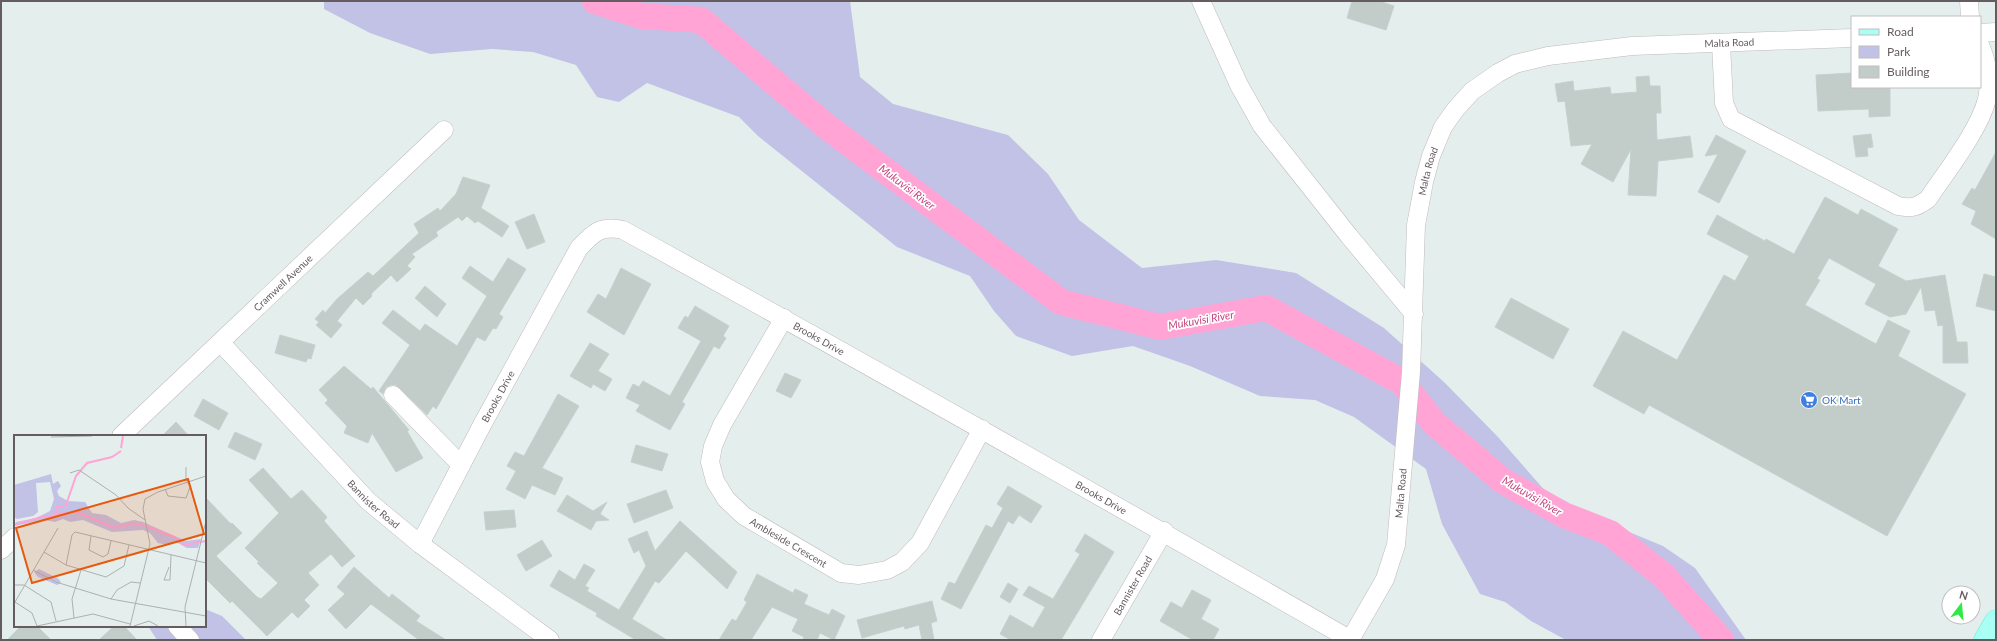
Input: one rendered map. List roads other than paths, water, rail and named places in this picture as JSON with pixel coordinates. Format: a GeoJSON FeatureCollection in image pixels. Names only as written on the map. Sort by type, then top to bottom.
{"type":"FeatureCollection","features":[{"type":"Feature","properties":{"kind":"main road"},"geometry":{"type":"LineString","coordinates":[[1985,640],[1996,622]]}},
{"type":"Feature","properties":{"kind":"street"},"geometry":{"type":"LineString","coordinates":[[1201,1],[1239,85],[1262,126],[1349,236],[1414,314]]}},
{"type":"Feature","properties":{"kind":"street"},"geometry":{"type":"LineString","coordinates":[[1969,1],[1970,16]]}},
{"type":"Feature","properties":{"kind":"street"},"geometry":{"type":"LineString","coordinates":[[1981,33],[1996,32]]}},
{"type":"Feature","properties":{"kind":"street","name":"Malta Road"},"geometry":{"type":"LineString","coordinates":[[1350,640],[1385,579],[1392,562],[1396,545],[1411,372],[1416,225],[1424,182],[1431,156],[1443,127],[1455,110],[1472,90],[1498,73],[1515,64],[1548,56],[1632,46],[1722,44],[1851,38]]}},
{"type":"Feature","properties":{"kind":"street"},"geometry":{"type":"LineString","coordinates":[[1722,44],[1724,103],[1730,119],[1898,206],[1910,208],[1918,206],[1928,199],[1978,123],[1987,99],[1988,72],[1981,48]]}},
{"type":"Feature","properties":{"kind":"street","name":"Cramwell Avenue"},"geometry":{"type":"LineString","coordinates":[[123,435],[444,130]]}},
{"type":"Feature","properties":{"kind":"street","name":"Brooks Drive"},"geometry":{"type":"LineString","coordinates":[[420,544],[461,465],[579,248],[591,235],[610,227],[623,230],[784,318],[1164,531],[1350,640]]}},
{"type":"Feature","properties":{"kind":"street","name":"Ambleside Crescent"},"geometry":{"type":"LineString","coordinates":[[784,318],[722,425],[713,446],[710,462],[716,481],[726,499],[744,516],[841,573],[859,575],[886,570],[902,562],[920,543],[982,429]]}},
{"type":"Feature","properties":{"kind":"street","name":"Bannister Road"},"geometry":{"type":"LineString","coordinates":[[221,343],[368,501],[420,544],[550,640]]}},
{"type":"Feature","properties":{"kind":"street"},"geometry":{"type":"LineString","coordinates":[[394,395],[461,465]]}},
{"type":"Feature","properties":{"kind":"street","name":"Bannister Road"},"geometry":{"type":"LineString","coordinates":[[1102,640],[1164,531]]}},
{"type":"Feature","properties":{"kind":"street"},"geometry":{"type":"LineString","coordinates":[[1,550],[14,538]]}},
{"type":"Feature","properties":{"kind":"street"},"geometry":{"type":"LineString","coordinates":[[178,627],[190,640]]}},
{"type":"Feature","properties":{"kind":"waterway","name":"Mukuvisi River"},"geometry":{"type":"LineString","coordinates":[[595,1],[642,16],[701,20],[826,126],[1061,302],[1160,327],[1266,308],[1402,382],[1434,423],[1503,481],[1564,515],[1610,533],[1664,576],[1721,640]]}},
{"type":"Feature","properties":{"kind":"place","name":"OK Mart"},"geometry":{"type":"Point","coordinates":[1809,400]}}]}
